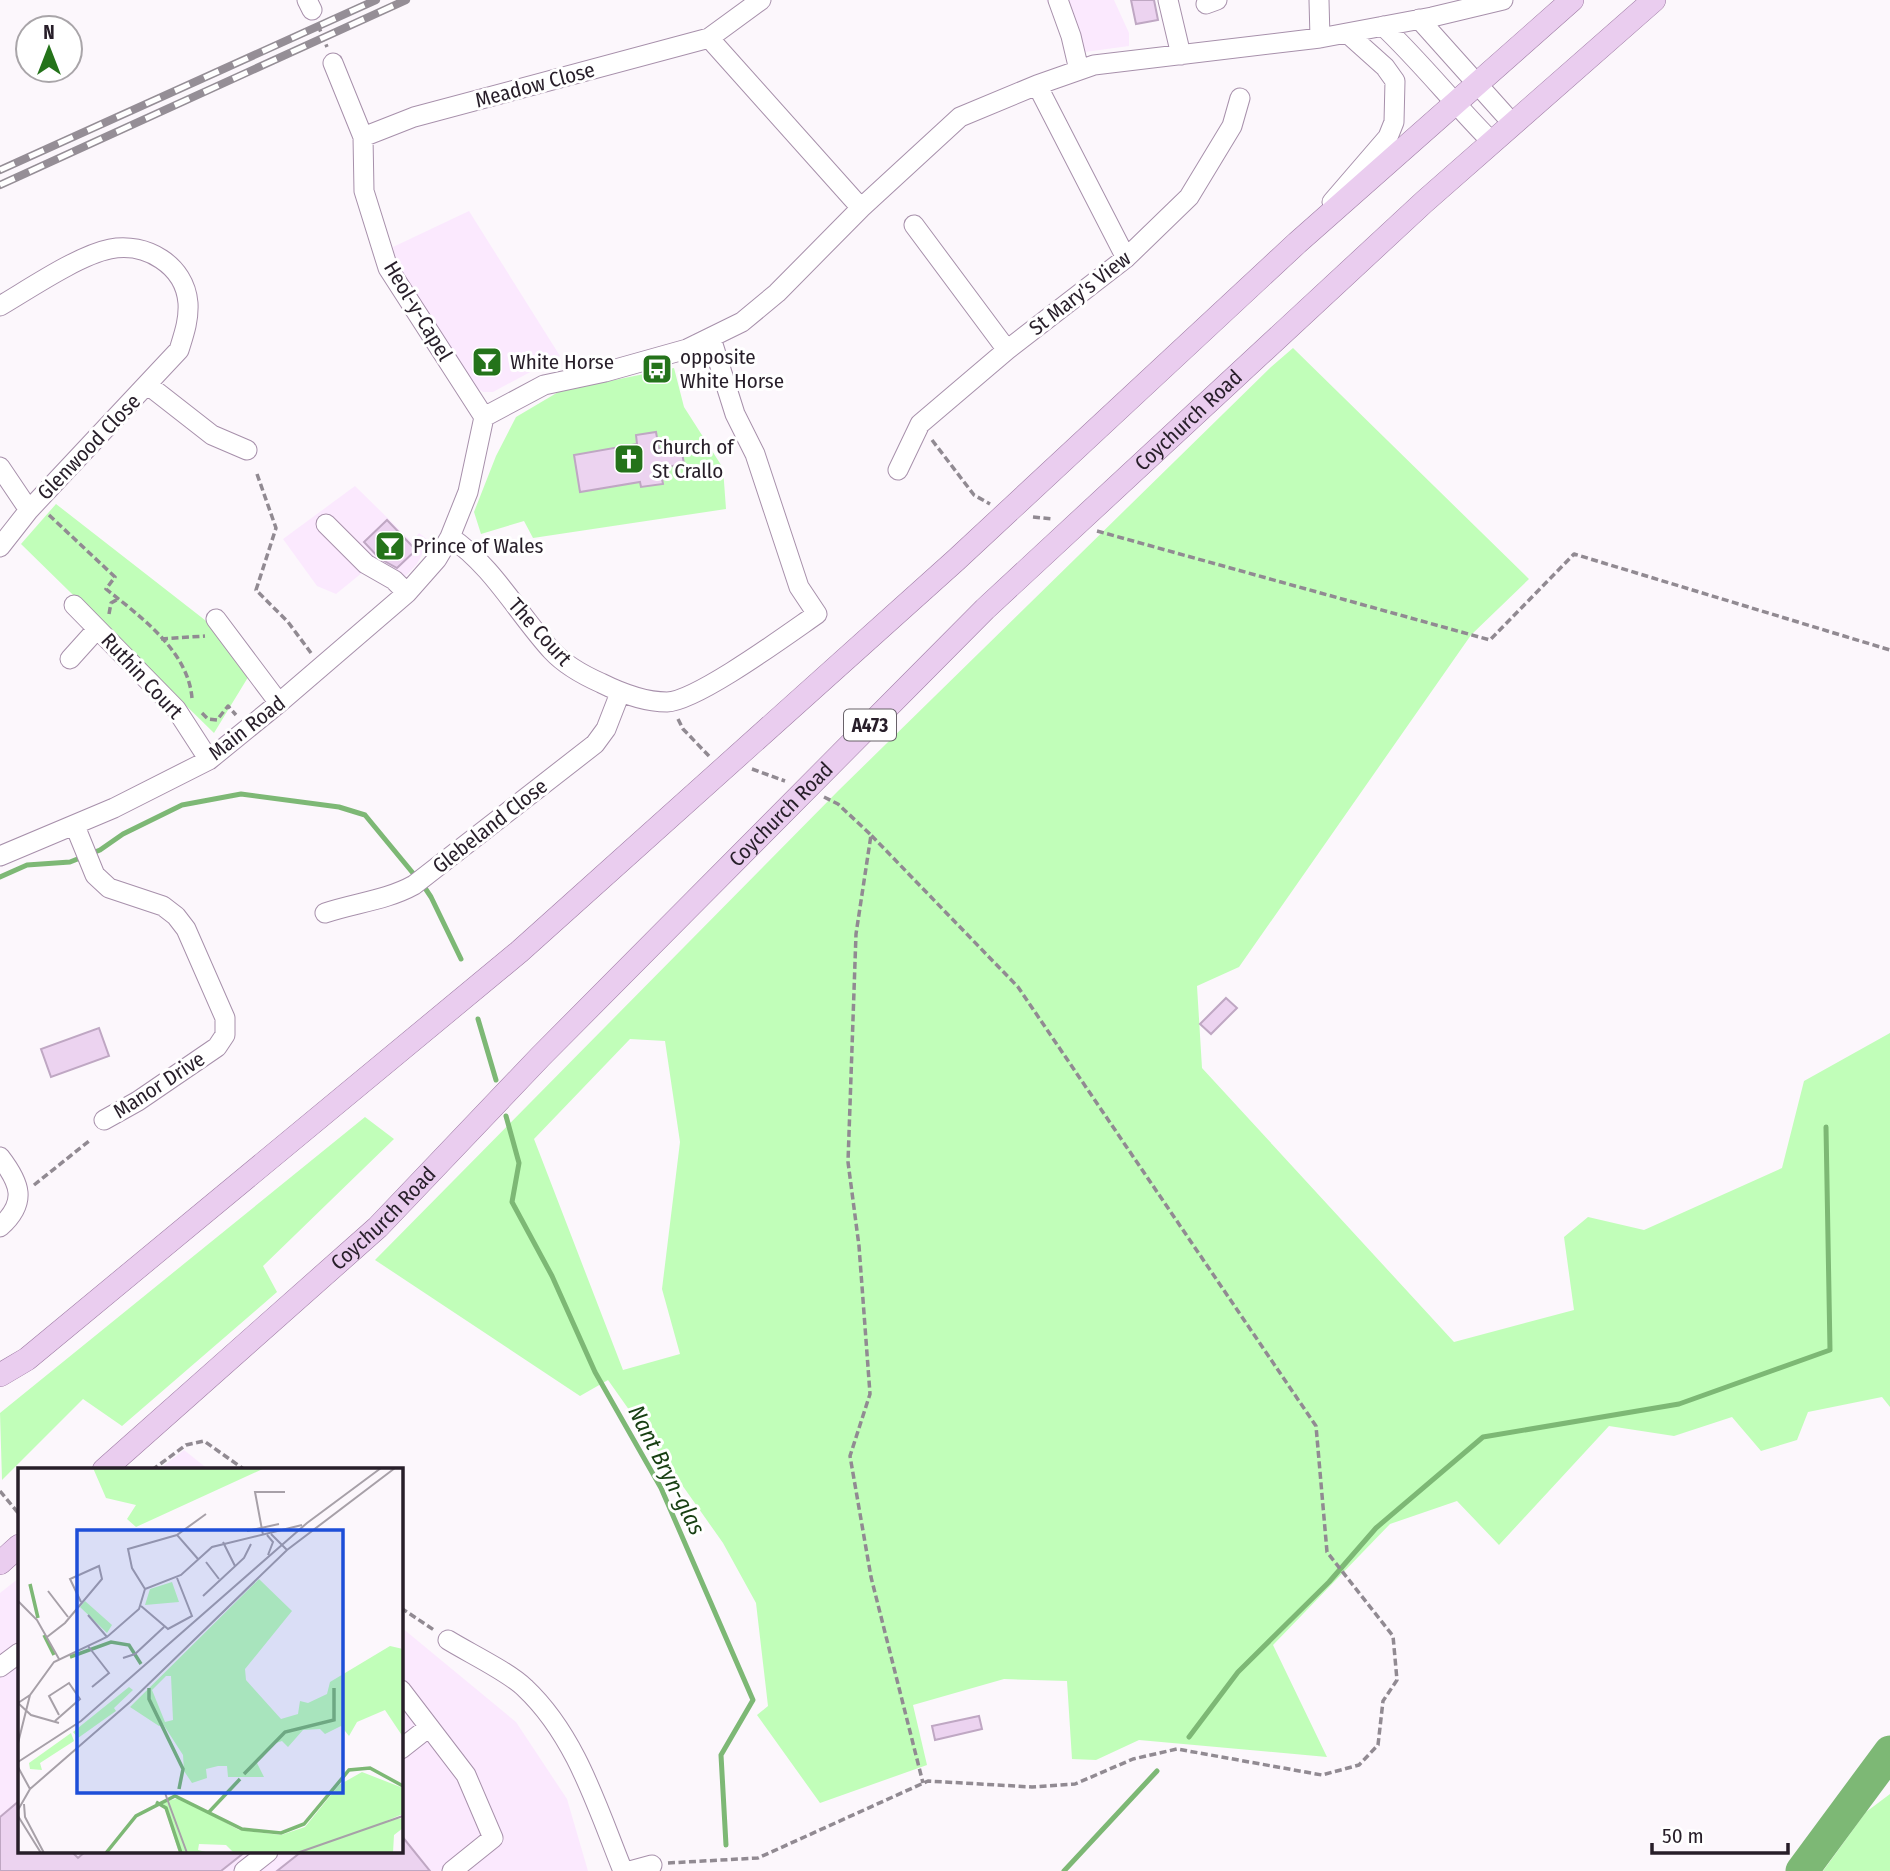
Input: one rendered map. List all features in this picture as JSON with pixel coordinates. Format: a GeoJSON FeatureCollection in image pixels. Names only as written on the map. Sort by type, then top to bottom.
{"type":"FeatureCollection","features":[{"type":"Feature","properties":{"kind":"main road"},"geometry":{"type":"LineString","coordinates":[[0,1375],[27,1359],[519,953],[1006,514],[1297,243],[1572,0]]}},
{"type":"Feature","properties":{"kind":"main road","name":"Coychurch Road"},"geometry":{"type":"LineString","coordinates":[[106,1468],[378,1227],[540,1057],[985,609],[1414,211],[1654,0]]}},
{"type":"Feature","properties":{"kind":"main road"},"geometry":{"type":"LineString","coordinates":[[0,1563],[18,1547]]}},
{"type":"Feature","properties":{"kind":"street","name":"Meadow Close"},"geometry":{"type":"LineString","coordinates":[[363,137],[414,117],[709,37],[761,0]]}},
{"type":"Feature","properties":{"kind":"street"},"geometry":{"type":"LineString","coordinates":[[1058,0],[1071,36],[1079,71]]}},
{"type":"Feature","properties":{"kind":"street"},"geometry":{"type":"LineString","coordinates":[[1168,0],[1181,55]]}},
{"type":"Feature","properties":{"kind":"street"},"geometry":{"type":"LineString","coordinates":[[1319,0],[1320,37]]}},
{"type":"Feature","properties":{"kind":"street"},"geometry":{"type":"LineString","coordinates":[[450,537],[468,492],[484,417],[544,385],[605,372],[687,349],[742,322],[777,293],[861,208],[960,117],[1094,65],[1347,33],[1503,0]]}},
{"type":"Feature","properties":{"kind":"street"},"geometry":{"type":"LineString","coordinates":[[1419,19],[1513,124]]}},
{"type":"Feature","properties":{"kind":"street"},"geometry":{"type":"LineString","coordinates":[[1383,26],[1492,142]]}},
{"type":"Feature","properties":{"kind":"street"},"geometry":{"type":"LineString","coordinates":[[1297,243],[1388,137],[1394,122],[1395,81],[1385,67],[1347,33]]}},
{"type":"Feature","properties":{"kind":"street"},"geometry":{"type":"LineString","coordinates":[[709,37],[861,208]]}},
{"type":"Feature","properties":{"kind":"street","name":"Heol-y-Capel"},"geometry":{"type":"LineString","coordinates":[[333,62],[363,137],[365,191],[388,268],[484,417]]}},
{"type":"Feature","properties":{"kind":"street"},"geometry":{"type":"LineString","coordinates":[[1037,85],[1126,258]]}},
{"type":"Feature","properties":{"kind":"street","name":"St Mary's View"},"geometry":{"type":"LineString","coordinates":[[898,470],[920,424],[1007,350],[1126,258],[1189,197],[1232,126],[1240,98]]}},
{"type":"Feature","properties":{"kind":"street"},"geometry":{"type":"LineString","coordinates":[[914,225],[1007,350]]}},
{"type":"Feature","properties":{"kind":"street","name":"Glenwood Close"},"geometry":{"type":"LineString","coordinates":[[0,306],[83,258],[110,249],[133,248],[153,254],[171,265],[183,283],[188,301],[188,322],[178,350],[33,506],[0,547]]}},
{"type":"Feature","properties":{"kind":"street"},"geometry":{"type":"LineString","coordinates":[[670,702],[741,666],[817,614],[799,587],[755,454],[735,414],[711,338]]}},
{"type":"Feature","properties":{"kind":"street","name":"Glenwood Close"},"geometry":{"type":"LineString","coordinates":[[149,384],[212,435],[247,450]]}},
{"type":"Feature","properties":{"kind":"street","name":"Glenwood Close"},"geometry":{"type":"LineString","coordinates":[[0,467],[33,506]]}},
{"type":"Feature","properties":{"kind":"street"},"geometry":{"type":"LineString","coordinates":[[326,524],[366,564],[394,580],[407,593]]}},
{"type":"Feature","properties":{"kind":"street","name":"The Court"},"geometry":{"type":"LineString","coordinates":[[450,537],[474,555],[554,653],[572,669],[620,693],[670,702]]}},
{"type":"Feature","properties":{"kind":"street","name":"Main Road"},"geometry":{"type":"LineString","coordinates":[[0,856],[75,826],[209,760],[279,704],[407,593],[438,559],[450,537]]}},
{"type":"Feature","properties":{"kind":"street","name":"Ruthin Court"},"geometry":{"type":"LineString","coordinates":[[74,605],[103,624],[176,709],[209,760]]}},
{"type":"Feature","properties":{"kind":"street","name":"Ruthin Court"},"geometry":{"type":"LineString","coordinates":[[70,659],[103,624]]}},
{"type":"Feature","properties":{"kind":"street"},"geometry":{"type":"LineString","coordinates":[[214,627],[279,704]]}},
{"type":"Feature","properties":{"kind":"street","name":"Glebeland Close"},"geometry":{"type":"LineString","coordinates":[[325,913],[348,905],[396,895],[422,879],[595,744],[606,729],[620,693]]}},
{"type":"Feature","properties":{"kind":"street","name":"Manor Drive"},"geometry":{"type":"LineString","coordinates":[[75,826],[95,875],[109,888],[163,906],[176,916],[186,929],[225,1018],[225,1035],[217,1047],[138,1101],[104,1120]]}},
{"type":"Feature","properties":{"kind":"street"},"geometry":{"type":"LineString","coordinates":[[0,1157],[14,1176],[19,1196],[8,1219],[0,1227]]}},
{"type":"Feature","properties":{"kind":"street"},"geometry":{"type":"LineString","coordinates":[[448,1640],[523,1686],[553,1719],[586,1777],[624,1869],[652,1865]]}},
{"type":"Feature","properties":{"kind":"street"},"geometry":{"type":"LineString","coordinates":[[0,1667],[18,1654]]}},
{"type":"Feature","properties":{"kind":"street"},"geometry":{"type":"LineString","coordinates":[[402,1691],[466,1775],[493,1838],[452,1871]]}},
{"type":"Feature","properties":{"kind":"street"},"geometry":{"type":"LineString","coordinates":[[402,1748],[429,1727]]}},
{"type":"Feature","properties":{"kind":"street"},"geometry":{"type":"LineString","coordinates":[[244,1871],[265,1854]]}},
{"type":"Feature","properties":{"kind":"path"},"geometry":{"type":"LineString","coordinates":[[309,5],[333,62]]}},
{"type":"Feature","properties":{"kind":"path"},"geometry":{"type":"LineString","coordinates":[[920,424],[974,495],[1006,514],[1079,522],[1104,534],[1490,640],[1574,554],[1890,650]]}},
{"type":"Feature","properties":{"kind":"path"},"geometry":{"type":"LineString","coordinates":[[257,474],[276,528],[256,590],[288,622],[314,657]]}},
{"type":"Feature","properties":{"kind":"path"},"geometry":{"type":"LineString","coordinates":[[33,506],[115,577],[106,589],[141,617],[182,664],[191,682],[192,699],[197,708],[208,719],[217,720],[229,706],[240,719]]}},
{"type":"Feature","properties":{"kind":"path"},"geometry":{"type":"LineString","coordinates":[[103,624],[111,603],[118,599]]}},
{"type":"Feature","properties":{"kind":"path"},"geometry":{"type":"LineString","coordinates":[[162,639],[214,627]]}},
{"type":"Feature","properties":{"kind":"path"},"geometry":{"type":"LineString","coordinates":[[652,1865],[678,1861],[758,1858],[928,1781],[1032,1787],[1075,1784],[1133,1759],[1177,1749],[1322,1775],[1359,1766],[1378,1745],[1383,1701],[1397,1680],[1393,1636],[1327,1552],[1316,1426],[1018,987],[838,804],[807,789],[732,762],[710,758],[684,729],[670,702]]}},
{"type":"Feature","properties":{"kind":"path"},"geometry":{"type":"LineString","coordinates":[[871,835],[856,934],[848,1163],[859,1246],[870,1394],[850,1456],[871,1577],[923,1783]]}},
{"type":"Feature","properties":{"kind":"path"},"geometry":{"type":"LineString","coordinates":[[32,1186],[89,1141]]}},
{"type":"Feature","properties":{"kind":"path"},"geometry":{"type":"LineString","coordinates":[[155,1468],[186,1445],[204,1441],[242,1468]]}},
{"type":"Feature","properties":{"kind":"path"},"geometry":{"type":"LineString","coordinates":[[0,1491],[18,1513]]}},
{"type":"Feature","properties":{"kind":"path"},"geometry":{"type":"LineString","coordinates":[[402,1609],[448,1640]]}},
{"type":"Feature","properties":{"kind":"shaded area"},"geometry":{"type":"Polygon","coordinates":[[[1046,0],[1114,0],[1129,33],[1129,46],[1085,52],[1066,34],[1046,0]]]}},
{"type":"Feature","properties":{"kind":"shaded area"},"geometry":{"type":"Polygon","coordinates":[[[469,211],[560,356],[493,392],[483,392],[470,383],[399,273],[393,247],[469,211]]]}},
{"type":"Feature","properties":{"kind":"shaded area"},"geometry":{"type":"Polygon","coordinates":[[[355,486],[412,542],[419,533],[429,541],[417,564],[392,591],[383,579],[363,572],[336,594],[317,586],[283,539],[355,486]]]}},
{"type":"Feature","properties":{"kind":"shaded area"},"geometry":{"type":"Polygon","coordinates":[[[184,1450],[206,1468],[161,1468],[184,1450]]]}},
{"type":"Feature","properties":{"kind":"shaded area"},"geometry":{"type":"Polygon","coordinates":[[[18,1579],[18,1854],[402,1854],[402,1628],[516,1722],[567,1799],[588,1871],[0,1871],[0,1593],[18,1579]]]}},
{"type":"Feature","properties":{"kind":"green space"},"geometry":{"type":"Polygon","coordinates":[[[1293,348],[1529,579],[1471,635],[1239,967],[1197,986],[1202,1068],[1454,1342],[1574,1310],[1564,1237],[1588,1217],[1644,1230],[1782,1168],[1804,1081],[1890,1033],[1890,1407],[1882,1397],[1808,1412],[1797,1440],[1761,1451],[1732,1417],[1674,1436],[1609,1426],[1499,1545],[1457,1501],[1390,1524],[1273,1645],[1327,1757],[1139,1740],[1096,1760],[1072,1759],[1067,1681],[1004,1679],[913,1705],[927,1765],[820,1803],[757,1715],[768,1706],[756,1603],[723,1543],[608,1380],[580,1396],[375,1260],[838,791],[1293,348]],[[630,1039],[534,1139],[623,1370],[680,1354],[662,1289],[680,1142],[665,1041],[630,1039]]]}},
{"type":"Feature","properties":{"kind":"green space"},"geometry":{"type":"Polygon","coordinates":[[[674,368],[684,407],[723,468],[726,509],[533,538],[524,521],[481,534],[474,512],[496,456],[516,417],[560,391],[674,368]],[[656,432],[636,435],[637,444],[574,455],[580,491],[640,482],[641,487],[662,484],[660,468],[684,464],[681,446],[659,449],[656,432]]]}},
{"type":"Feature","properties":{"kind":"green space"},"geometry":{"type":"Polygon","coordinates":[[[56,504],[219,631],[250,674],[214,733],[21,544],[56,504]]]}},
{"type":"Feature","properties":{"kind":"green space"},"geometry":{"type":"Polygon","coordinates":[[[365,1117],[394,1139],[263,1266],[277,1292],[122,1426],[83,1399],[2,1480],[0,1413],[365,1117]]]}},
{"type":"Feature","properties":{"kind":"green space"},"geometry":{"type":"Polygon","coordinates":[[[1890,1794],[1890,1871],[1823,1871],[1866,1812],[1890,1794]]]}},
{"type":"Feature","properties":{"kind":"building"},"geometry":{"type":"Polygon","coordinates":[[[1131,0],[1154,0],[1158,20],[1136,24],[1131,0]]]}},
{"type":"Feature","properties":{"kind":"building","name":"Church of St Crallo"},"geometry":{"type":"Polygon","coordinates":[[[656,432],[659,449],[681,446],[684,464],[660,468],[663,484],[641,487],[640,482],[580,492],[574,455],[637,444],[636,435],[656,432]]]}},
{"type":"Feature","properties":{"kind":"building","name":"Prince of Wales"},"geometry":{"type":"Polygon","coordinates":[[[387,520],[416,550],[397,568],[379,558],[364,542],[387,520]]]}},
{"type":"Feature","properties":{"kind":"building"},"geometry":{"type":"Polygon","coordinates":[[[1226,998],[1237,1008],[1211,1034],[1200,1024],[1226,998]]]}},
{"type":"Feature","properties":{"kind":"building"},"geometry":{"type":"Polygon","coordinates":[[[99,1028],[109,1056],[51,1077],[41,1049],[99,1028]]]}},
{"type":"Feature","properties":{"kind":"building"},"geometry":{"type":"Polygon","coordinates":[[[979,1716],[982,1729],[935,1740],[932,1726],[979,1716]]]}},
{"type":"Feature","properties":{"kind":"building"},"geometry":{"type":"Polygon","coordinates":[[[18,1802],[18,1854],[74,1854],[78,1858],[83,1854],[242,1854],[221,1871],[0,1871],[0,1817],[18,1802]]]}},
{"type":"Feature","properties":{"kind":"building"},"geometry":{"type":"Polygon","coordinates":[[[402,1836],[430,1871],[277,1871],[298,1854],[402,1854],[402,1836]]]}},
{"type":"Feature","properties":{"kind":"waterway","name":"Nant Bryn-glas"},"geometry":{"type":"LineString","coordinates":[[0,877],[27,865],[70,862],[100,850],[123,834],[182,805],[241,794],[339,807],[365,815],[417,878]]}},
{"type":"Feature","properties":{"kind":"waterway","name":"Nant Bryn-glas"},"geometry":{"type":"LineString","coordinates":[[423,885],[461,959]]}},
{"type":"Feature","properties":{"kind":"waterway","name":"Nant Bryn-glas"},"geometry":{"type":"LineString","coordinates":[[478,1019],[496,1080]]}},
{"type":"Feature","properties":{"kind":"waterway","name":"Nant Bryn-glas"},"geometry":{"type":"LineString","coordinates":[[506,1116],[519,1163],[512,1202],[552,1276],[595,1372],[661,1488],[753,1700],[721,1755],[726,1845]]}},
{"type":"Feature","properties":{"kind":"waterway"},"geometry":{"type":"LineString","coordinates":[[1189,1737],[1238,1672],[1329,1582],[1376,1528],[1483,1437],[1679,1404],[1830,1350],[1826,1127]]}},
{"type":"Feature","properties":{"kind":"waterway"},"geometry":{"type":"LineString","coordinates":[[1802,1871],[1890,1752]]}},
{"type":"Feature","properties":{"kind":"waterway"},"geometry":{"type":"LineString","coordinates":[[1064,1871],[1157,1771]]}},
{"type":"Feature","properties":{"kind":"railway"},"geometry":{"type":"LineString","coordinates":[[0,170],[376,0]]}},
{"type":"Feature","properties":{"kind":"railway"},"geometry":{"type":"LineString","coordinates":[[0,185],[406,0]]}},
{"type":"Feature","properties":{"kind":"place","name":"White Horse"},"geometry":{"type":"Point","coordinates":[487,362]}},
{"type":"Feature","properties":{"kind":"place","name":"opposite White Horse"},"geometry":{"type":"Point","coordinates":[657,369]}},
{"type":"Feature","properties":{"kind":"place","name":"Church of St Crallo"},"geometry":{"type":"Point","coordinates":[629,459]}},
{"type":"Feature","properties":{"kind":"place","name":"Prince of Wales"},"geometry":{"type":"Point","coordinates":[390,546]}}]}
